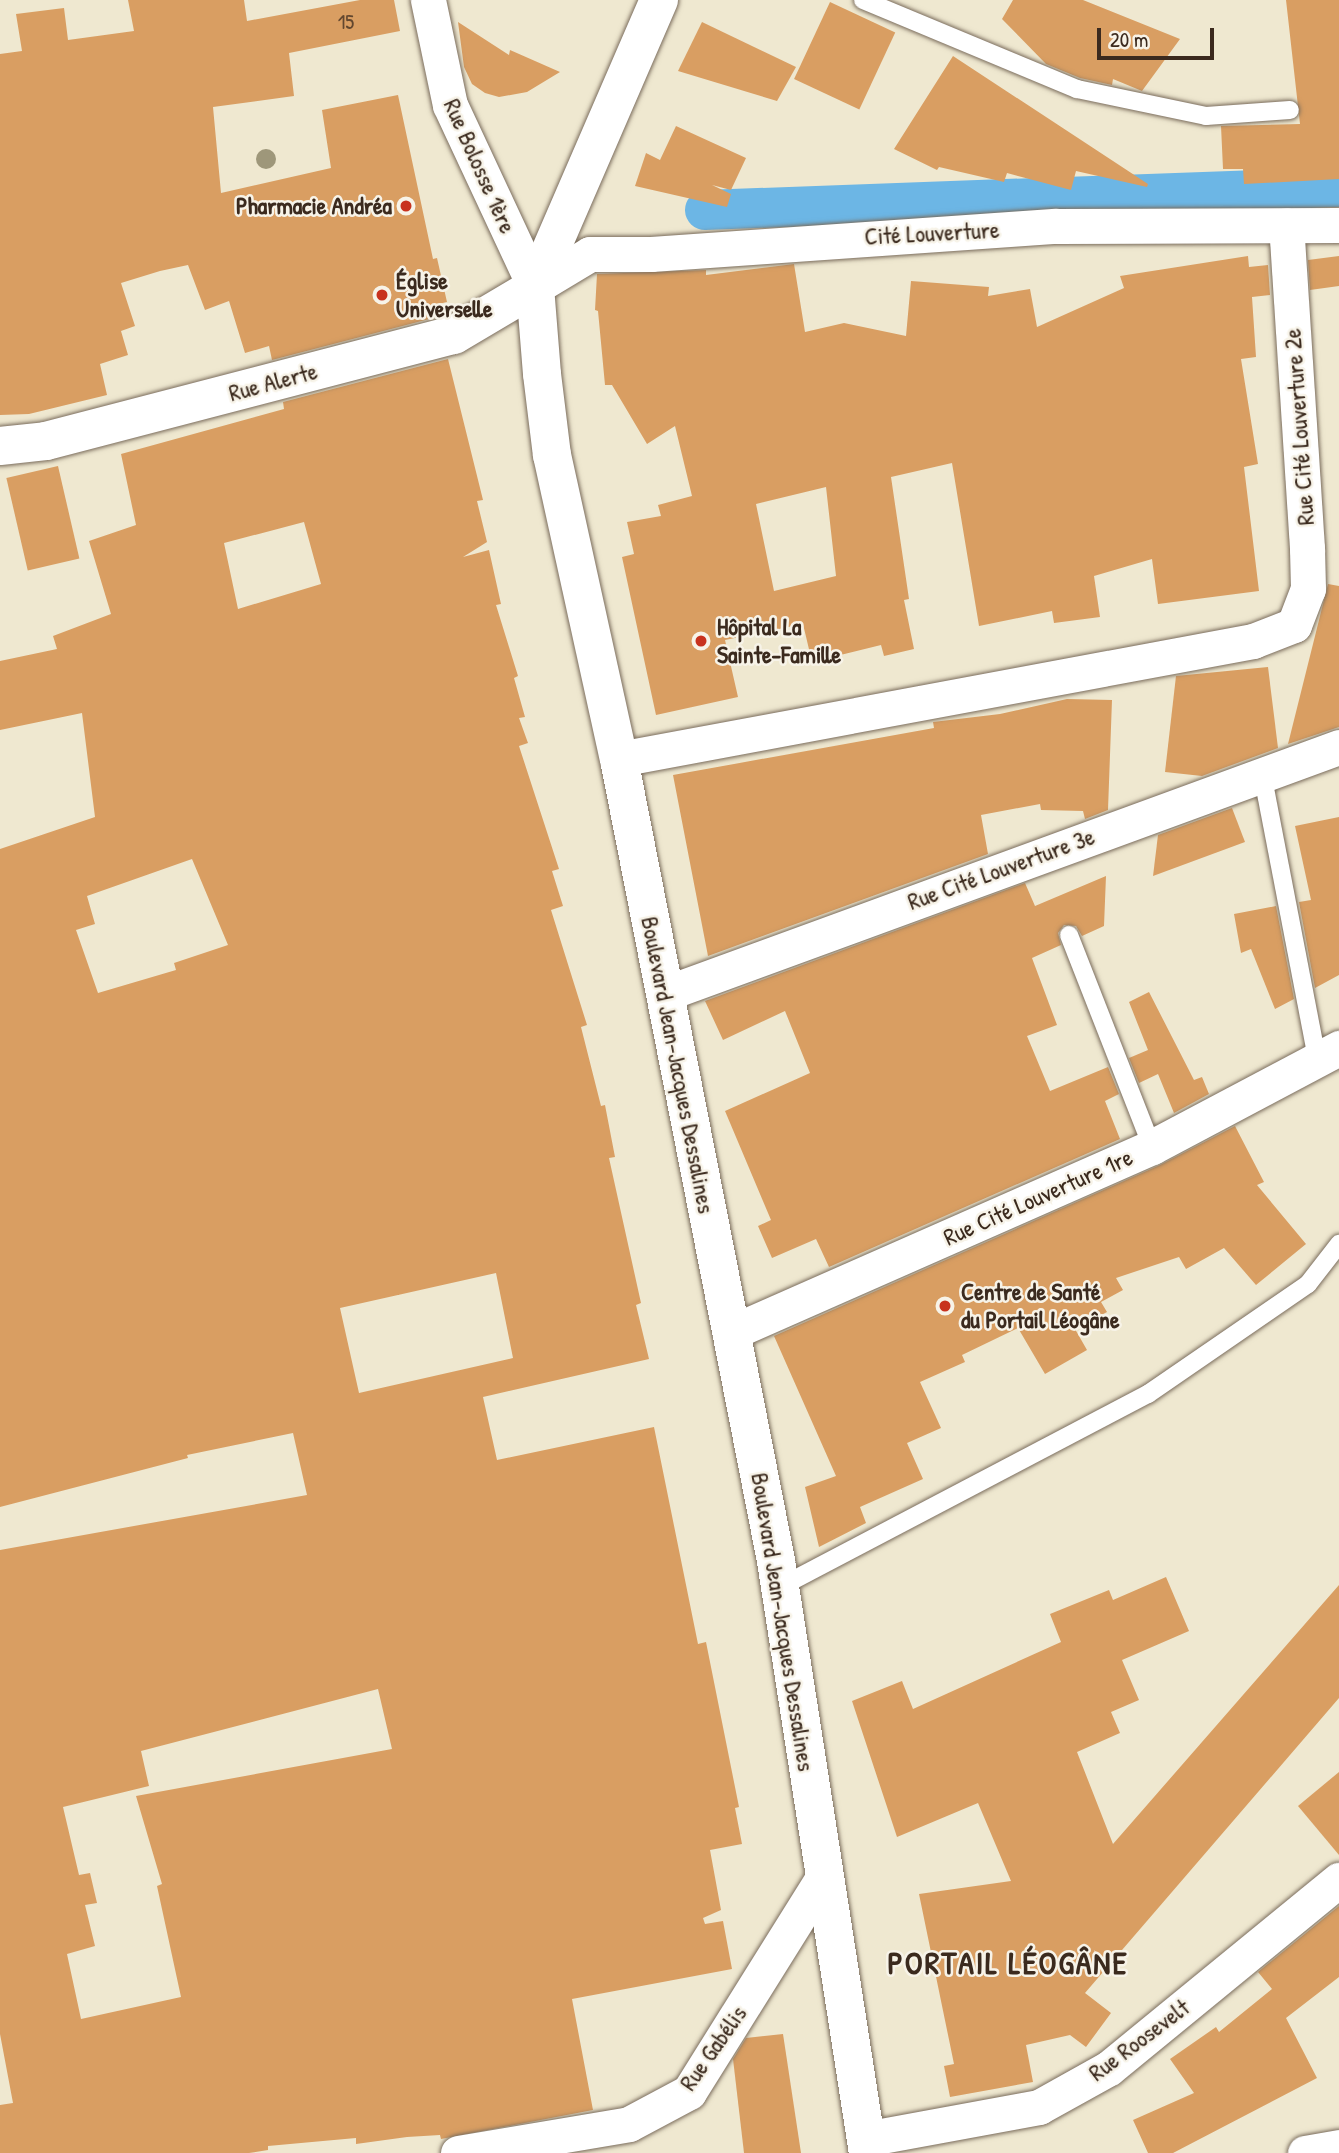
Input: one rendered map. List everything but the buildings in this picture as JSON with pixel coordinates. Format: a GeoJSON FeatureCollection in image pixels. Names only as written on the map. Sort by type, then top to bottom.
{"type":"FeatureCollection","features":[{"type":"Feature","properties":{"kind":"main road","name":"Boulevard Jean-Jacques Dessalines"},"geometry":{"type":"LineString","coordinates":[[659,0],[536,287],[552,455],[619,759],[780,1587],[867,2146]]}},
{"type":"Feature","properties":{"kind":"main road","name":"Rue Alerte"},"geometry":{"type":"LineString","coordinates":[[0,446],[46,441],[454,335],[536,287]]}},
{"type":"Feature","properties":{"kind":"street","name":"Rue Bolosse 1ère"},"geometry":{"type":"LineString","coordinates":[[428,0],[450,105],[536,287]]}},
{"type":"Feature","properties":{"kind":"street","name":"Cité Louverture"},"geometry":{"type":"LineString","coordinates":[[536,287],[590,254],[651,254],[1056,226],[1339,225]]}},
{"type":"Feature","properties":{"kind":"street","name":"Rue Cité Louverture 2e"},"geometry":{"type":"LineString","coordinates":[[619,759],[1253,641],[1294,625],[1308,589],[1308,561],[1286,226]]}},
{"type":"Feature","properties":{"kind":"street","name":"Rue Cité Louverture 3e"},"geometry":{"type":"LineString","coordinates":[[664,994],[1036,855],[1263,778],[1339,747]]}},
{"type":"Feature","properties":{"kind":"street","name":"Rue Cité Louverture 1re"},"geometry":{"type":"LineString","coordinates":[[730,1333],[1152,1147],[1328,1053]]}},
{"type":"Feature","properties":{"kind":"street","name":"Rue Gabélis"},"geometry":{"type":"LineString","coordinates":[[458,2153],[629,2124],[689,2092],[824,1876]]}},
{"type":"Feature","properties":{"kind":"street","name":"Rue Roosevelt"},"geometry":{"type":"LineString","coordinates":[[867,2146],[1039,2107],[1109,2068],[1339,1880]]}},
{"type":"Feature","properties":{"kind":"street"},"geometry":{"type":"LineString","coordinates":[[1305,2153],[1339,2147]]}},
{"type":"Feature","properties":{"kind":"lane"},"geometry":{"type":"LineString","coordinates":[[863,0],[1077,89],[1206,116],[1290,110]]}},
{"type":"Feature","properties":{"kind":"lane"},"geometry":{"type":"LineString","coordinates":[[1263,778],[1328,1053]]}},
{"type":"Feature","properties":{"kind":"lane"},"geometry":{"type":"LineString","coordinates":[[1069,934],[1152,1147]]}},
{"type":"Feature","properties":{"kind":"lane"},"geometry":{"type":"LineString","coordinates":[[780,1587],[1148,1394],[1308,1284],[1339,1244]]}},
{"type":"Feature","properties":{"kind":"waterway"},"geometry":{"type":"LineString","coordinates":[[705,210],[1339,187]]}},
{"type":"Feature","properties":{"kind":"place","name":"Pharmacie Andréa"},"geometry":{"type":"Point","coordinates":[406,206]}},
{"type":"Feature","properties":{"kind":"place","name":"Église Universelle"},"geometry":{"type":"Point","coordinates":[382,295]}},
{"type":"Feature","properties":{"kind":"place","name":"Hôpital La Sainte-Famille"},"geometry":{"type":"Point","coordinates":[701,641]}},
{"type":"Feature","properties":{"kind":"place","name":"Centre de Santé du Portail Léogâne"},"geometry":{"type":"Point","coordinates":[945,1306]}},
{"type":"Feature","properties":{"kind":"district","name":"PORTAIL LÉOGÂNE"},"geometry":{"type":"Point","coordinates":[1008,1963]}}]}
